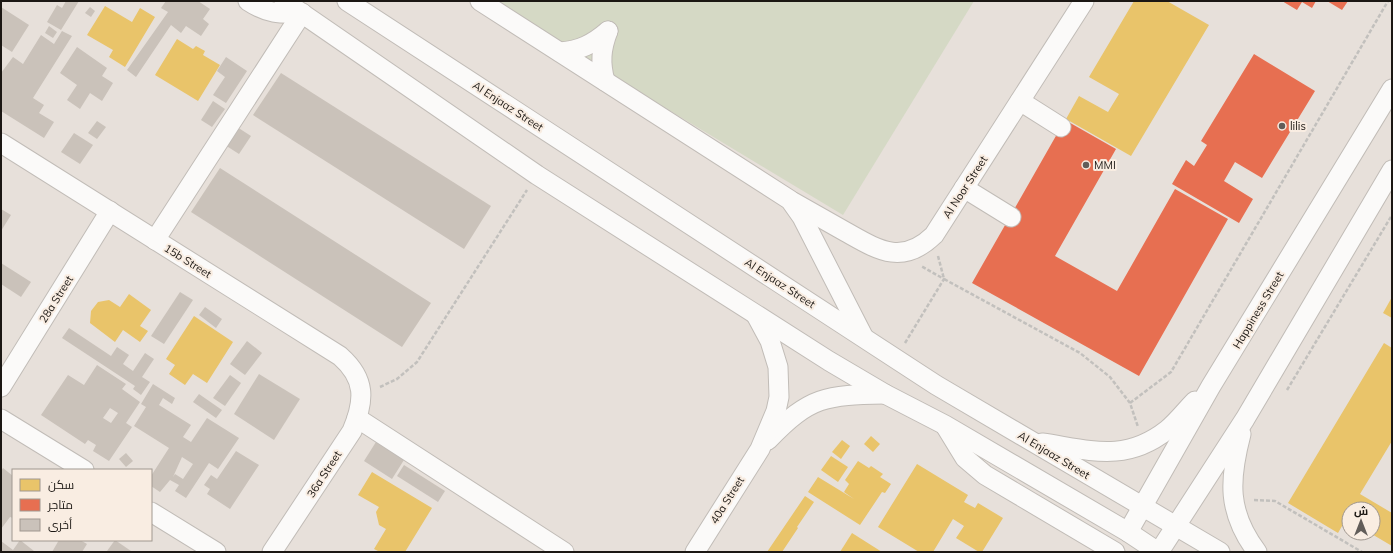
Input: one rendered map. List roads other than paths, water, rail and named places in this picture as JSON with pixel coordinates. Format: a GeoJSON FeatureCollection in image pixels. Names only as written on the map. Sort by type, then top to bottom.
{"type":"FeatureCollection","features":[{"type":"Feature","properties":{"kind":"street"},"geometry":{"type":"LineString","coordinates":[[248,1],[266,11],[274,13],[302,13]]}},
{"type":"Feature","properties":{"kind":"street"},"geometry":{"type":"LineString","coordinates":[[284,1],[537,175],[756,314],[885,394],[945,425],[1128,532],[1158,552],[1245,419],[1392,170]]}},
{"type":"Feature","properties":{"kind":"street","name":"Al Enjaaz Street"},"geometry":{"type":"LineString","coordinates":[[347,1],[863,338],[936,384],[1142,508],[1220,552]]}},
{"type":"Feature","properties":{"kind":"street","name":"Al Noor Street"},"geometry":{"type":"LineString","coordinates":[[480,1],[790,200],[880,251],[899,253],[919,248],[934,235],[1084,1]]}},
{"type":"Feature","properties":{"kind":"street"},"geometry":{"type":"LineString","coordinates":[[155,240],[302,13]]}},
{"type":"Feature","properties":{"kind":"street"},"geometry":{"type":"LineString","coordinates":[[560,52],[581,49],[608,31],[603,43],[601,56],[605,81]]}},
{"type":"Feature","properties":{"kind":"street","name":"Happiness Street"},"geometry":{"type":"LineString","coordinates":[[1128,532],[1211,386],[1392,89]]}},
{"type":"Feature","properties":{"kind":"street"},"geometry":{"type":"LineString","coordinates":[[1020,102],[1060,127]]}},
{"type":"Feature","properties":{"kind":"street","name":"15b Street"},"geometry":{"type":"LineString","coordinates":[[1,143],[340,356],[350,365],[358,377],[362,391]]}},
{"type":"Feature","properties":{"kind":"street"},"geometry":{"type":"LineString","coordinates":[[964,188],[1011,217]]}},
{"type":"Feature","properties":{"kind":"street"},"geometry":{"type":"LineString","coordinates":[[790,200],[799,213],[863,338]]}},
{"type":"Feature","properties":{"kind":"street","name":"28a Street"},"geometry":{"type":"LineString","coordinates":[[1,386],[110,212]]}},
{"type":"Feature","properties":{"kind":"street","name":"40a Street"},"geometry":{"type":"LineString","coordinates":[[694,552],[760,449],[776,411],[780,382],[775,354],[756,314]]}},
{"type":"Feature","properties":{"kind":"street"},"geometry":{"type":"LineString","coordinates":[[1033,442],[1102,453],[1120,452],[1144,445],[1169,428],[1211,386]]}},
{"type":"Feature","properties":{"kind":"street","name":"36a Street"},"geometry":{"type":"LineString","coordinates":[[272,552],[352,431],[361,405],[362,391]]}},
{"type":"Feature","properties":{"kind":"street","name":"40a Street"},"geometry":{"type":"LineString","coordinates":[[760,449],[796,412],[821,399],[837,396],[885,394]]}},
{"type":"Feature","properties":{"kind":"street"},"geometry":{"type":"LineString","coordinates":[[357,418],[564,552]]}},
{"type":"Feature","properties":{"kind":"street"},"geometry":{"type":"LineString","coordinates":[[1,419],[82,469]]}},
{"type":"Feature","properties":{"kind":"street"},"geometry":{"type":"LineString","coordinates":[[1245,419],[1232,478],[1233,499],[1238,520],[1247,539],[1257,552]]}},
{"type":"Feature","properties":{"kind":"street"},"geometry":{"type":"LineString","coordinates":[[945,425],[965,458],[985,475],[1115,552]]}},
{"type":"Feature","properties":{"kind":"street"},"geometry":{"type":"LineString","coordinates":[[152,513],[216,552]]}},
{"type":"Feature","properties":{"kind":"place","name":"lilis"},"geometry":{"type":"Point","coordinates":[1282,126]}},
{"type":"Feature","properties":{"kind":"place","name":"MMI"},"geometry":{"type":"Point","coordinates":[1086,165]}}]}
